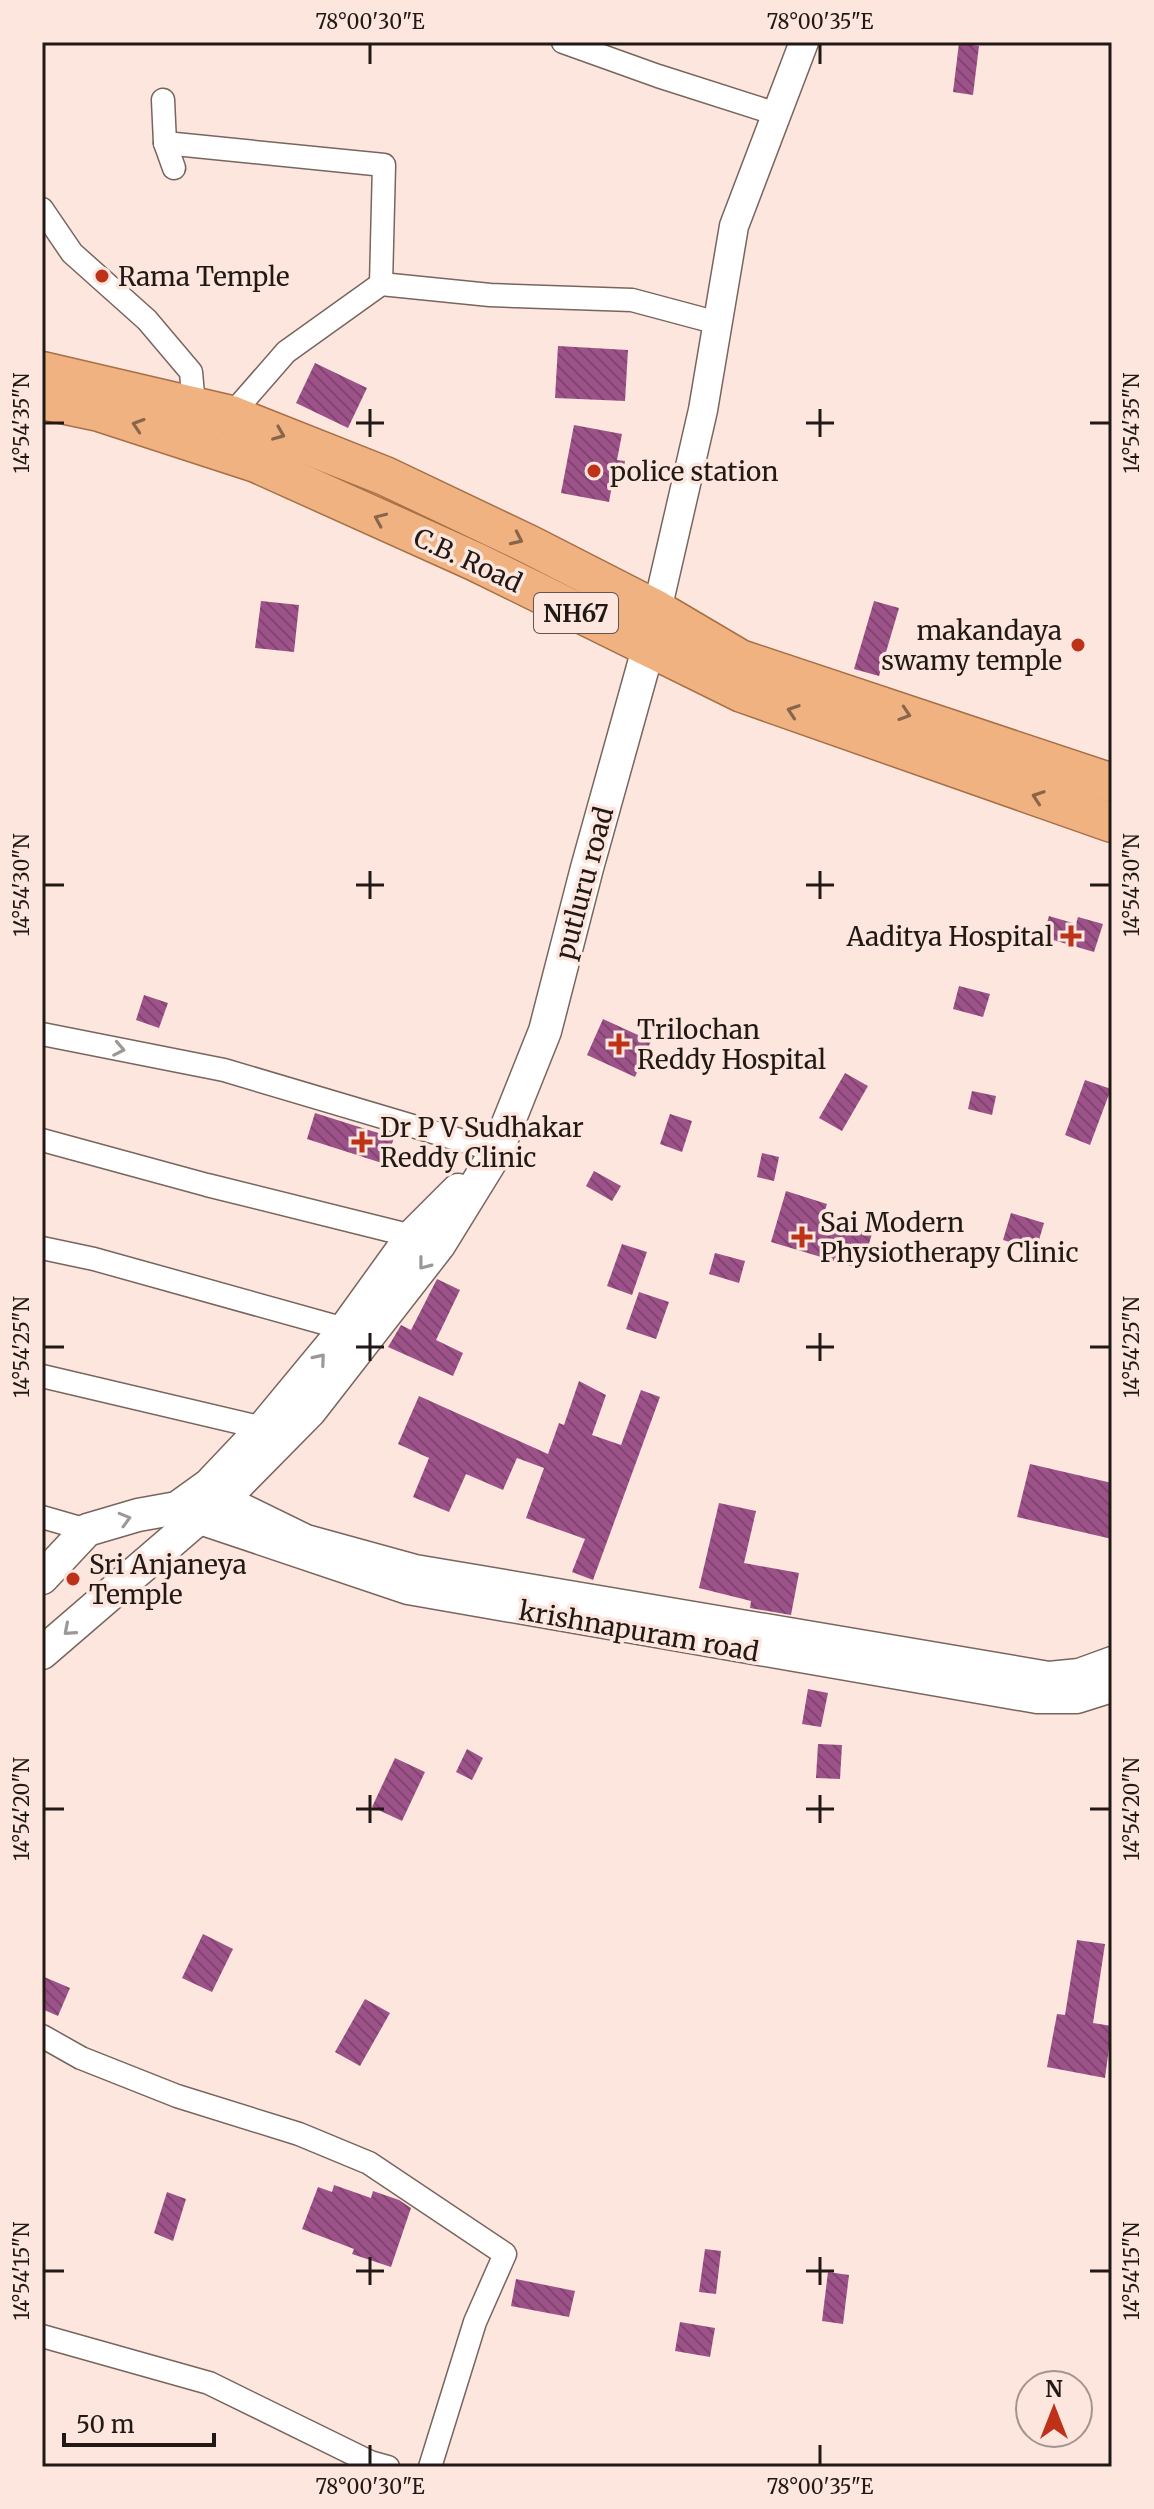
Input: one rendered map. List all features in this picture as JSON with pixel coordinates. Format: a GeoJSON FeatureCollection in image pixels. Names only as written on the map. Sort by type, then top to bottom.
{"type":"FeatureCollection","features":[{"type":"Feature","properties":{"kind":"highway","name":"NH67"},"geometry":{"type":"LineString","coordinates":[[42,371],[186,422],[231,415],[385,476],[530,545],[657,610],[740,659],[1112,783]]}},
{"type":"Feature","properties":{"kind":"highway","name":"C.B. Road"},"geometry":{"type":"LineString","coordinates":[[42,400],[99,412],[186,422],[256,463],[476,562],[742,693],[1112,823]]}},
{"type":"Feature","properties":{"kind":"main road","name":"putluru road"},"geometry":{"type":"LineString","coordinates":[[497,1151],[545,1031],[587,868],[650,648],[657,610]]}},
{"type":"Feature","properties":{"kind":"main road"},"geometry":{"type":"LineString","coordinates":[[216,1492],[263,1428],[345,1329],[412,1236],[497,1151]]}},
{"type":"Feature","properties":{"kind":"main road"},"geometry":{"type":"LineString","coordinates":[[42,1653],[187,1513],[310,1411],[439,1245],[497,1151]]}},
{"type":"Feature","properties":{"kind":"main road"},"geometry":{"type":"LineString","coordinates":[[42,1578],[87,1530],[138,1515],[187,1513]]}},
{"type":"Feature","properties":{"kind":"street"},"geometry":{"type":"LineString","coordinates":[[563,42],[777,114]]}},
{"type":"Feature","properties":{"kind":"street"},"geometry":{"type":"LineString","coordinates":[[657,610],[703,410],[734,226],[804,42]]}},
{"type":"Feature","properties":{"kind":"street"},"geometry":{"type":"LineString","coordinates":[[163,100],[165,143],[174,168]]}},
{"type":"Feature","properties":{"kind":"street"},"geometry":{"type":"LineString","coordinates":[[165,143],[384,165],[381,284]]}},
{"type":"Feature","properties":{"kind":"street"},"geometry":{"type":"LineString","coordinates":[[42,209],[72,253],[147,320],[191,372],[186,422]]}},
{"type":"Feature","properties":{"kind":"street"},"geometry":{"type":"LineString","coordinates":[[231,415],[286,352],[381,284],[490,295],[632,300],[718,323]]}},
{"type":"Feature","properties":{"kind":"street"},"geometry":{"type":"LineString","coordinates":[[42,1034],[224,1070],[497,1151]]}},
{"type":"Feature","properties":{"kind":"street"},"geometry":{"type":"LineString","coordinates":[[42,1140],[412,1236]]}},
{"type":"Feature","properties":{"kind":"street"},"geometry":{"type":"LineString","coordinates":[[42,1248],[94,1259],[345,1329]]}},
{"type":"Feature","properties":{"kind":"street"},"geometry":{"type":"LineString","coordinates":[[42,1376],[263,1428]]}},
{"type":"Feature","properties":{"kind":"street","name":"krishnapuram road"},"geometry":{"type":"LineString","coordinates":[[216,1492],[306,1539],[415,1569],[1049,1676],[1079,1673],[1112,1661]]}},
{"type":"Feature","properties":{"kind":"street","name":"krishnapuram road"},"geometry":{"type":"LineString","coordinates":[[187,1513],[408,1590],[1037,1699],[1077,1699],[1112,1688]]}},
{"type":"Feature","properties":{"kind":"street"},"geometry":{"type":"LineString","coordinates":[[42,1517],[87,1530]]}},
{"type":"Feature","properties":{"kind":"street"},"geometry":{"type":"LineString","coordinates":[[42,2036],[81,2058],[177,2096],[299,2134],[369,2163],[505,2254],[475,2322],[430,2467]]}},
{"type":"Feature","properties":{"kind":"street"},"geometry":{"type":"LineString","coordinates":[[42,2336],[209,2383],[370,2462],[388,2467]]}},
{"type":"Feature","properties":{"kind":"building"},"geometry":{"type":"Polygon","coordinates":[[[959,43],[979,46],[973,95],[953,92],[959,43]]]}},
{"type":"Feature","properties":{"kind":"building"},"geometry":{"type":"Polygon","coordinates":[[[558,346],[628,350],[625,401],[555,398],[558,346]]]}},
{"type":"Feature","properties":{"kind":"building"},"geometry":{"type":"Polygon","coordinates":[[[315,363],[367,388],[348,428],[296,403],[315,363]]]}},
{"type":"Feature","properties":{"kind":"building","name":"police station"},"geometry":{"type":"Polygon","coordinates":[[[574,425],[622,434],[617,460],[625,461],[621,482],[613,480],[609,502],[561,493],[574,425]]]}},
{"type":"Feature","properties":{"kind":"building"},"geometry":{"type":"Polygon","coordinates":[[[261,601],[299,605],[294,652],[255,648],[261,601]]]}},
{"type":"Feature","properties":{"kind":"building"},"geometry":{"type":"Polygon","coordinates":[[[874,601],[899,608],[879,676],[854,669],[874,601]]]}},
{"type":"Feature","properties":{"kind":"building"},"geometry":{"type":"Polygon","coordinates":[[[1049,916],[1076,924],[1078,917],[1103,924],[1094,952],[1043,937],[1049,916]]]}},
{"type":"Feature","properties":{"kind":"building"},"geometry":{"type":"Polygon","coordinates":[[[959,986],[990,994],[983,1017],[953,1009],[959,986]]]}},
{"type":"Feature","properties":{"kind":"building"},"geometry":{"type":"Polygon","coordinates":[[[144,995],[168,1003],[159,1028],[136,1020],[144,995]]]}},
{"type":"Feature","properties":{"kind":"building"},"geometry":{"type":"Polygon","coordinates":[[[603,1019],[651,1041],[635,1077],[587,1055],[603,1019]]]}},
{"type":"Feature","properties":{"kind":"building"},"geometry":{"type":"Polygon","coordinates":[[[845,1073],[868,1086],[842,1131],[819,1118],[845,1073]]]}},
{"type":"Feature","properties":{"kind":"building"},"geometry":{"type":"Polygon","coordinates":[[[1085,1080],[1111,1089],[1090,1145],[1065,1135],[1085,1080]]]}},
{"type":"Feature","properties":{"kind":"building"},"geometry":{"type":"Polygon","coordinates":[[[972,1091],[996,1096],[992,1115],[968,1109],[972,1091]]]}},
{"type":"Feature","properties":{"kind":"building"},"geometry":{"type":"Polygon","coordinates":[[[315,1113],[394,1138],[385,1164],[307,1139],[315,1113]]]}},
{"type":"Feature","properties":{"kind":"building"},"geometry":{"type":"Polygon","coordinates":[[[670,1114],[692,1121],[682,1152],[660,1144],[670,1114]]]}},
{"type":"Feature","properties":{"kind":"building"},"geometry":{"type":"Polygon","coordinates":[[[762,1153],[779,1157],[774,1181],[757,1177],[762,1153]]]}},
{"type":"Feature","properties":{"kind":"building"},"geometry":{"type":"Polygon","coordinates":[[[594,1171],[621,1186],[612,1201],[586,1186],[594,1171]]]}},
{"type":"Feature","properties":{"kind":"building"},"geometry":{"type":"Polygon","coordinates":[[[786,1191],[827,1204],[822,1220],[872,1234],[861,1269],[771,1242],[786,1191]]]}},
{"type":"Feature","properties":{"kind":"building"},"geometry":{"type":"Polygon","coordinates":[[[1011,1213],[1044,1223],[1036,1250],[1003,1240],[1011,1213]]]}},
{"type":"Feature","properties":{"kind":"building"},"geometry":{"type":"Polygon","coordinates":[[[622,1244],[647,1252],[632,1295],[607,1286],[622,1244]]]}},
{"type":"Feature","properties":{"kind":"building"},"geometry":{"type":"Polygon","coordinates":[[[715,1253],[745,1261],[739,1283],[709,1274],[715,1253]]]}},
{"type":"Feature","properties":{"kind":"building"},"geometry":{"type":"Polygon","coordinates":[[[437,1279],[460,1290],[436,1340],[463,1353],[453,1376],[388,1347],[401,1325],[411,1330],[437,1279]]]}},
{"type":"Feature","properties":{"kind":"building"},"geometry":{"type":"Polygon","coordinates":[[[639,1292],[669,1302],[656,1339],[626,1329],[639,1292]]]}},
{"type":"Feature","properties":{"kind":"building"},"geometry":{"type":"Polygon","coordinates":[[[579,1381],[606,1395],[592,1435],[621,1445],[641,1390],[660,1397],[593,1580],[572,1572],[585,1539],[526,1518],[544,1468],[517,1458],[503,1490],[466,1474],[449,1512],[413,1497],[429,1458],[398,1444],[419,1396],[548,1454],[559,1423],[564,1425],[579,1381]]]}},
{"type":"Feature","properties":{"kind":"building"},"geometry":{"type":"Polygon","coordinates":[[[1030,1464],[1112,1483],[1112,1539],[1017,1517],[1030,1464]]]}},
{"type":"Feature","properties":{"kind":"building"},"geometry":{"type":"Polygon","coordinates":[[[719,1503],[756,1511],[744,1563],[799,1573],[791,1615],[750,1608],[751,1601],[699,1588],[719,1503]]]}},
{"type":"Feature","properties":{"kind":"building"},"geometry":{"type":"Polygon","coordinates":[[[808,1689],[828,1693],[821,1727],[802,1724],[808,1689]]]}},
{"type":"Feature","properties":{"kind":"building"},"geometry":{"type":"Polygon","coordinates":[[[818,1744],[842,1745],[840,1779],[816,1778],[818,1744]]]}},
{"type":"Feature","properties":{"kind":"building"},"geometry":{"type":"Polygon","coordinates":[[[467,1749],[483,1758],[472,1780],[456,1772],[467,1749]]]}},
{"type":"Feature","properties":{"kind":"building"},"geometry":{"type":"Polygon","coordinates":[[[395,1758],[425,1772],[402,1821],[372,1807],[395,1758]]]}},
{"type":"Feature","properties":{"kind":"building"},"geometry":{"type":"Polygon","coordinates":[[[203,1934],[233,1949],[212,1992],[182,1978],[203,1934]]]}},
{"type":"Feature","properties":{"kind":"building"},"geometry":{"type":"Polygon","coordinates":[[[1077,1940],[1105,1944],[1093,2023],[1112,2026],[1105,2078],[1047,2067],[1057,2014],[1065,2015],[1077,1940]]]}},
{"type":"Feature","properties":{"kind":"building"},"geometry":{"type":"Polygon","coordinates":[[[42,1976],[70,1988],[58,2016],[42,2009],[42,1976]]]}},
{"type":"Feature","properties":{"kind":"building"},"geometry":{"type":"Polygon","coordinates":[[[365,1999],[390,2013],[360,2066],[335,2052],[365,1999]]]}},
{"type":"Feature","properties":{"kind":"building"},"geometry":{"type":"Polygon","coordinates":[[[334,2185],[371,2198],[373,2191],[399,2200],[411,2208],[391,2267],[352,2254],[354,2249],[302,2229],[318,2187],[332,2192],[334,2185]]]}},
{"type":"Feature","properties":{"kind":"building"},"geometry":{"type":"Polygon","coordinates":[[[167,2192],[186,2199],[173,2241],[154,2233],[167,2192]]]}},
{"type":"Feature","properties":{"kind":"building"},"geometry":{"type":"Polygon","coordinates":[[[705,2249],[721,2251],[716,2294],[699,2292],[705,2249]]]}},
{"type":"Feature","properties":{"kind":"building"},"geometry":{"type":"Polygon","coordinates":[[[828,2272],[849,2275],[843,2324],[822,2321],[828,2272]]]}},
{"type":"Feature","properties":{"kind":"building"},"geometry":{"type":"Polygon","coordinates":[[[516,2279],[575,2291],[569,2317],[511,2306],[516,2279]]]}},
{"type":"Feature","properties":{"kind":"building"},"geometry":{"type":"Polygon","coordinates":[[[680,2322],[715,2328],[710,2357],[675,2351],[680,2322]]]}},
{"type":"Feature","properties":{"kind":"place","name":"Rama Temple"},"geometry":{"type":"Point","coordinates":[102,276]}},
{"type":"Feature","properties":{"kind":"place","name":"police station"},"geometry":{"type":"Point","coordinates":[594,471]}},
{"type":"Feature","properties":{"kind":"place","name":"makandaya swamy temple"},"geometry":{"type":"Point","coordinates":[1078,645]}},
{"type":"Feature","properties":{"kind":"place","name":"Aaditya Hospital"},"geometry":{"type":"Point","coordinates":[1071,936]}},
{"type":"Feature","properties":{"kind":"place","name":"Trilochan Reddy Hospital"},"geometry":{"type":"Point","coordinates":[619,1044]}},
{"type":"Feature","properties":{"kind":"place","name":"Dr P V Sudhakar Reddy Clinic"},"geometry":{"type":"Point","coordinates":[362,1142]}},
{"type":"Feature","properties":{"kind":"place","name":"Sai Modern Physiotherapy Clinic"},"geometry":{"type":"Point","coordinates":[802,1237]}},
{"type":"Feature","properties":{"kind":"place","name":"Sri Anjaneya Temple"},"geometry":{"type":"Point","coordinates":[73,1579]}}]}
